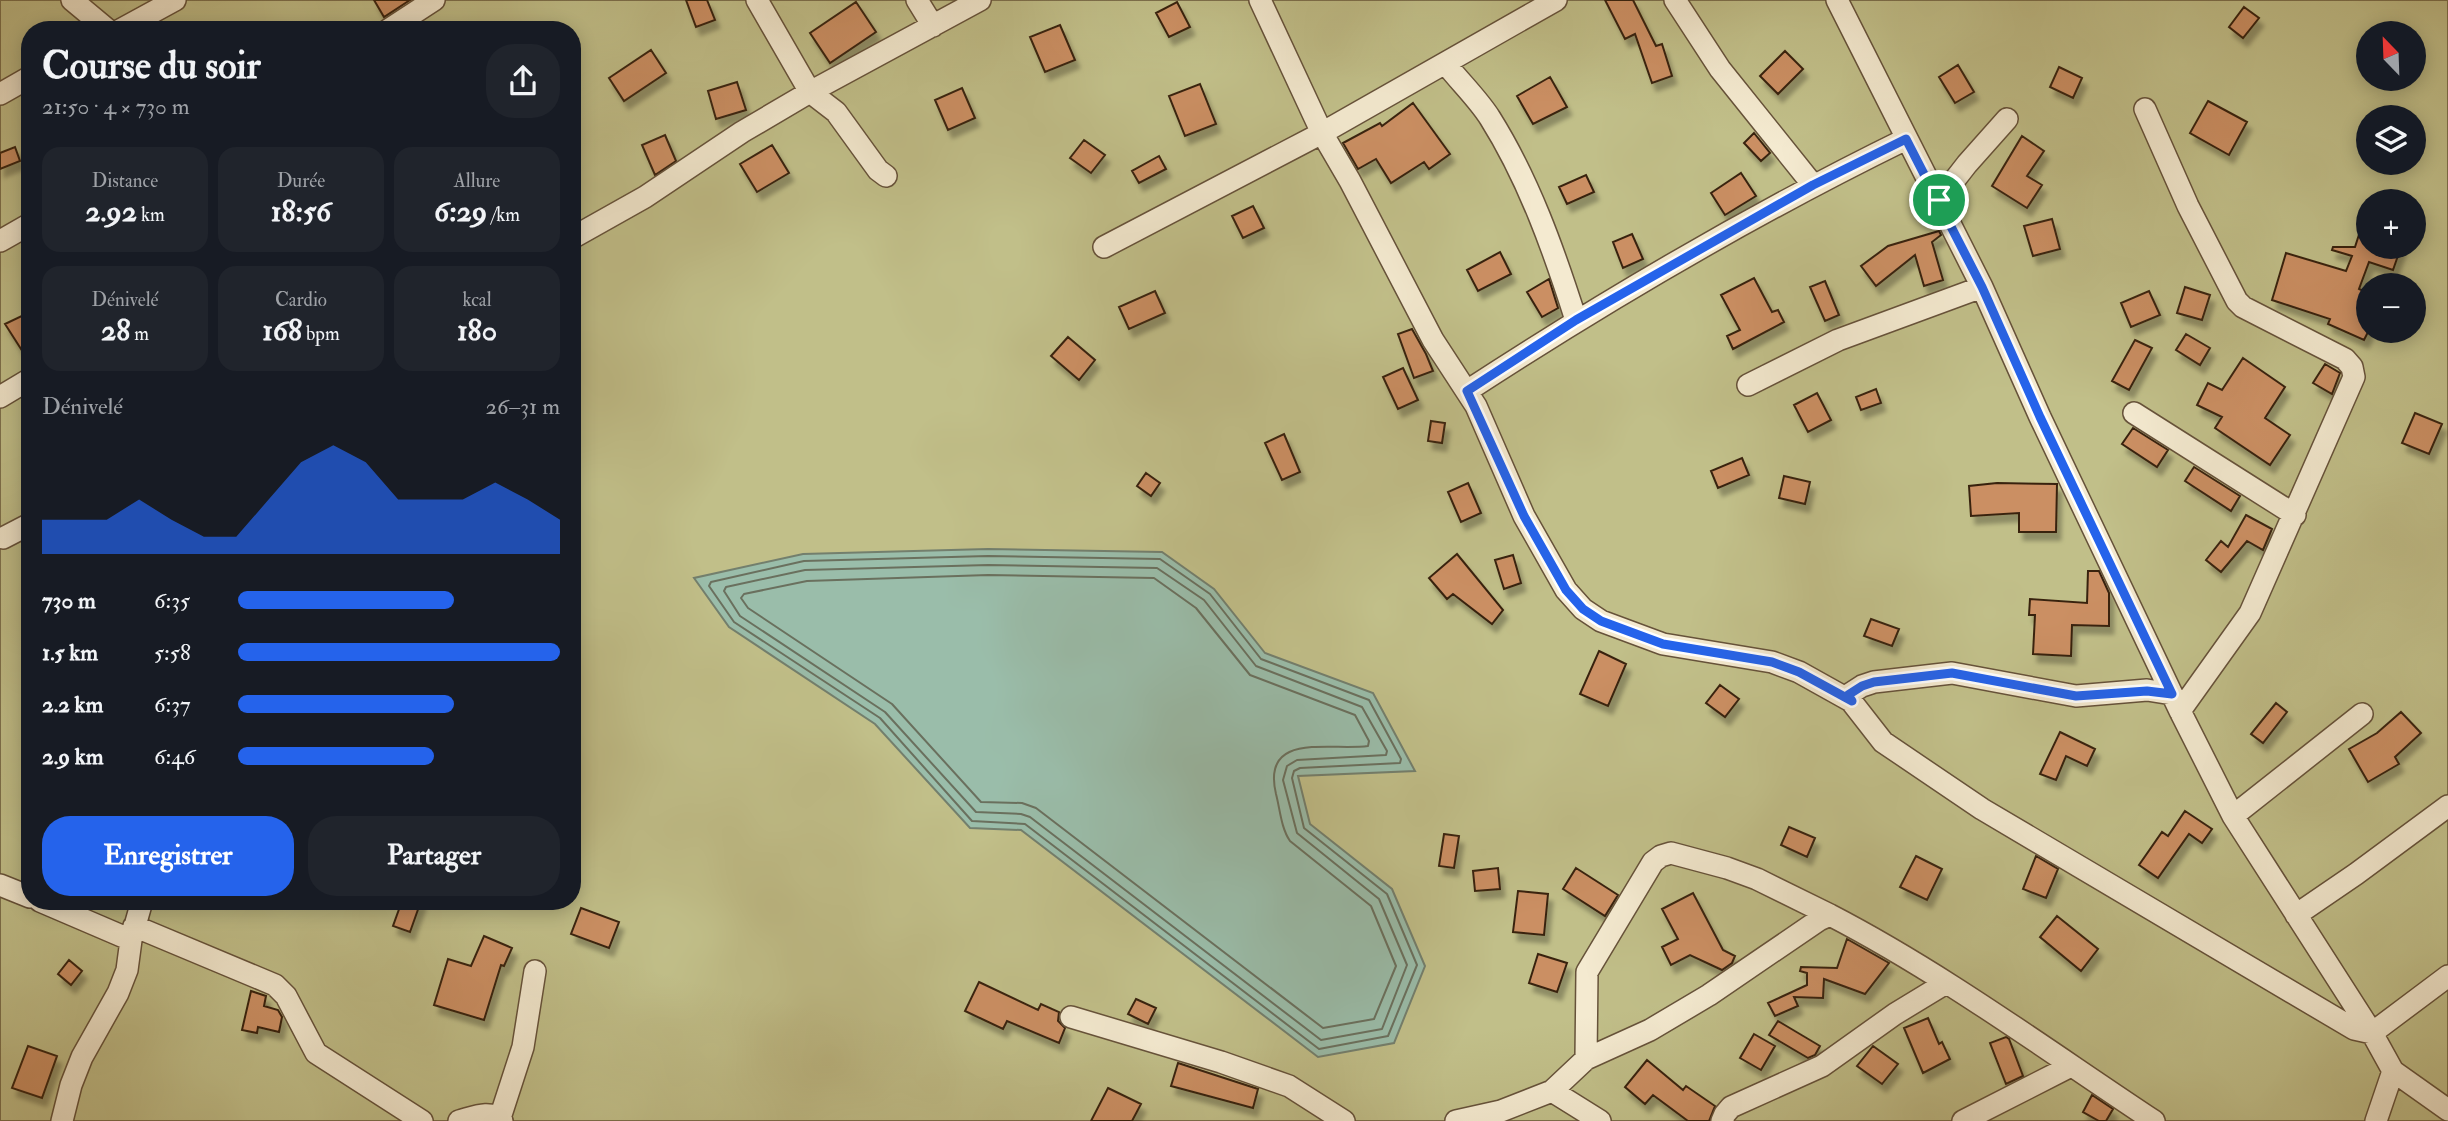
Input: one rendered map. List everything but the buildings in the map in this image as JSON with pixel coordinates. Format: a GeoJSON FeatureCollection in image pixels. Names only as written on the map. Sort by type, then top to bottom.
{"type":"FeatureCollection","features":[{"type":"Feature","properties":{"kind":"street"},"geometry":{"type":"LineString","coordinates":[[72,0],[97,21]]}},
{"type":"Feature","properties":{"kind":"street"},"geometry":{"type":"LineString","coordinates":[[136,21],[175,0]]}},
{"type":"Feature","properties":{"kind":"street"},"geometry":{"type":"LineString","coordinates":[[402,21],[434,0]]}},
{"type":"Feature","properties":{"kind":"street"},"geometry":{"type":"LineString","coordinates":[[757,0],[810,92],[836,112],[878,170],[886,176]]}},
{"type":"Feature","properties":{"kind":"street"},"geometry":{"type":"LineString","coordinates":[[917,0],[933,26]]}},
{"type":"Feature","properties":{"kind":"street"},"geometry":{"type":"LineString","coordinates":[[581,233],[645,197],[716,148],[810,92],[980,0]]}},
{"type":"Feature","properties":{"kind":"street"},"geometry":{"type":"LineString","coordinates":[[1260,0],[1322,133],[1433,340],[1467,391],[1524,516],[1566,590],[1583,609],[1601,621],[1663,644],[1772,662],[1799,672],[1852,701]]}},
{"type":"Feature","properties":{"kind":"street"},"geometry":{"type":"LineString","coordinates":[[1104,247],[1322,133],[1556,0]]}},
{"type":"Feature","properties":{"kind":"street"},"geometry":{"type":"LineString","coordinates":[[1675,0],[1720,69],[1813,185]]}},
{"type":"Feature","properties":{"kind":"street"},"geometry":{"type":"LineString","coordinates":[[1837,0],[1982,287],[2040,417],[2233,816],[2372,1033],[2393,1071],[2448,1110]]}},
{"type":"Feature","properties":{"kind":"street"},"geometry":{"type":"LineString","coordinates":[[1446,64],[1489,116],[1519,170],[1556,259],[1576,320]]}},
{"type":"Feature","properties":{"kind":"street"},"geometry":{"type":"LineString","coordinates":[[0,94],[21,82]]}},
{"type":"Feature","properties":{"kind":"street"},"geometry":{"type":"LineString","coordinates":[[2145,109],[2188,206],[2237,301],[2243,307],[2345,359],[2352,367],[2354,377],[2250,613],[2176,702]]}},
{"type":"Feature","properties":{"kind":"street"},"geometry":{"type":"LineString","coordinates":[[1939,200],[2007,119]]}},
{"type":"Feature","properties":{"kind":"street"},"geometry":{"type":"LineString","coordinates":[[1467,391],[1576,320],[1813,185],[1906,139]]}},
{"type":"Feature","properties":{"kind":"street"},"geometry":{"type":"LineString","coordinates":[[0,241],[21,229]]}},
{"type":"Feature","properties":{"kind":"street"},"geometry":{"type":"LineString","coordinates":[[1748,385],[1838,340],[1982,287]]}},
{"type":"Feature","properties":{"kind":"street"},"geometry":{"type":"LineString","coordinates":[[0,397],[21,384]]}},
{"type":"Feature","properties":{"kind":"street"},"geometry":{"type":"LineString","coordinates":[[2134,413],[2295,515]]}},
{"type":"Feature","properties":{"kind":"street"},"geometry":{"type":"LineString","coordinates":[[3,538],[21,529]]}},
{"type":"Feature","properties":{"kind":"street"},"geometry":{"type":"LineString","coordinates":[[2176,702],[2147,691],[2076,696],[1952,673],[1874,682],[1848,695],[1883,742],[1982,809],[2345,1025],[2372,1033]]}},
{"type":"Feature","properties":{"kind":"street"},"geometry":{"type":"LineString","coordinates":[[2233,816],[2362,714]]}},
{"type":"Feature","properties":{"kind":"street"},"geometry":{"type":"LineString","coordinates":[[2295,915],[2448,806]]}},
{"type":"Feature","properties":{"kind":"street"},"geometry":{"type":"LineString","coordinates":[[1586,1059],[1587,972],[1653,862],[1671,853],[1727,867],[1757,879],[1858,929],[1946,983],[2154,1121]]}},
{"type":"Feature","properties":{"kind":"street"},"geometry":{"type":"LineString","coordinates":[[0,885],[21,893]]}},
{"type":"Feature","properties":{"kind":"street"},"geometry":{"type":"LineString","coordinates":[[66,910],[275,985],[286,996],[316,1053],[422,1121]]}},
{"type":"Feature","properties":{"kind":"street"},"geometry":{"type":"LineString","coordinates":[[62,1121],[71,1085],[82,1057],[118,993],[127,970],[139,910]]}},
{"type":"Feature","properties":{"kind":"street"},"geometry":{"type":"LineString","coordinates":[[1456,1121],[1501,1111],[1552,1091],[1586,1059],[1650,1030],[1830,915]]}},
{"type":"Feature","properties":{"kind":"street"},"geometry":{"type":"LineString","coordinates":[[459,1121],[486,1114],[501,1119],[523,1048],[535,971]]}},
{"type":"Feature","properties":{"kind":"street"},"geometry":{"type":"LineString","coordinates":[[2372,1033],[2448,976]]}},
{"type":"Feature","properties":{"kind":"street"},"geometry":{"type":"LineString","coordinates":[[1723,1121],[1731,1107],[1822,1066],[1895,1014],[1946,983]]}},
{"type":"Feature","properties":{"kind":"street"},"geometry":{"type":"LineString","coordinates":[[1071,1017],[1222,1062],[1289,1086],[1344,1121]]}},
{"type":"Feature","properties":{"kind":"street"},"geometry":{"type":"LineString","coordinates":[[1963,1121],[2071,1066]]}},
{"type":"Feature","properties":{"kind":"street"},"geometry":{"type":"LineString","coordinates":[[2376,1121],[2393,1071]]}},
{"type":"Feature","properties":{"kind":"street"},"geometry":{"type":"LineString","coordinates":[[1552,1091],[1600,1121]]}},
{"type":"Feature","properties":{"kind":"shaded area"},"geometry":{"type":"Polygon","coordinates":[[[0,0],[2448,0],[2448,1121],[0,1121],[0,0]]]}},
{"type":"Feature","properties":{"kind":"water"},"geometry":{"type":"Polygon","coordinates":[[[988,549],[1162,552],[1214,589],[1265,653],[1373,693],[1415,771],[1298,776],[1310,824],[1392,889],[1425,966],[1394,1043],[1318,1057],[1021,830],[970,828],[875,724],[729,627],[694,578],[803,554],[988,549]]]}},
{"type":"Feature","properties":{"kind":"route"},"geometry":{"type":"LineString","coordinates":[[1906,139],[1939,200],[2172,694],[2131,691],[2076,696],[1952,673],[1874,682],[1848,695],[1852,701],[1799,672],[1772,662],[1663,644],[1601,621],[1583,609],[1566,590],[1524,516],[1467,391],[1576,320],[1813,185],[1906,139]]}}]}
